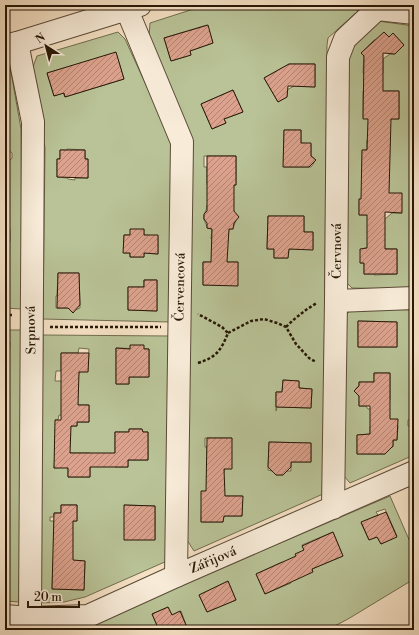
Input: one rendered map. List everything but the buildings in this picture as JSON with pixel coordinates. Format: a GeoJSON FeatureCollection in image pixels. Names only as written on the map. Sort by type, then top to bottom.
{"type":"FeatureCollection","features":[{"type":"Feature","properties":{"kind":"street"},"geometry":{"type":"LineString","coordinates":[[11,44],[134,7]]}},
{"type":"Feature","properties":{"kind":"street","name":"Červencová"},"geometry":{"type":"LineString","coordinates":[[134,7],[182,142],[176,576]]}},
{"type":"Feature","properties":{"kind":"street"},"geometry":{"type":"LineString","coordinates":[[376,7],[414,13]]}},
{"type":"Feature","properties":{"kind":"street","name":"Červnová"},"geometry":{"type":"LineString","coordinates":[[333,508],[338,57],[345,39],[376,7]]}},
{"type":"Feature","properties":{"kind":"street","name":"Srpnová"},"geometry":{"type":"LineString","coordinates":[[11,44],[33,122],[30,618]]}},
{"type":"Feature","properties":{"kind":"street"},"geometry":{"type":"LineString","coordinates":[[336,301],[414,298]]}},
{"type":"Feature","properties":{"kind":"street","name":"Zářijová"},"geometry":{"type":"LineString","coordinates":[[5,616],[30,618],[88,616],[414,472]]}},
{"type":"Feature","properties":{"kind":"path"},"geometry":{"type":"LineString","coordinates":[[286,328],[306,309],[317,303],[336,301]]}},
{"type":"Feature","properties":{"kind":"path"},"geometry":{"type":"LineString","coordinates":[[32,327],[180,320],[194,313],[202,315],[222,327],[228,333]]}},
{"type":"Feature","properties":{"kind":"path"},"geometry":{"type":"LineString","coordinates":[[179,368],[212,358],[223,346],[228,333],[251,321],[264,319],[286,328],[296,344],[309,358],[320,364],[335,367]]}},
{"type":"Feature","properties":{"kind":"green space"},"geometry":{"type":"Polygon","coordinates":[[[206,5],[307,5],[309,8],[314,5],[358,5],[358,11],[328,38],[327,45],[323,494],[194,551],[187,540],[192,138],[149,37],[150,23],[206,5]],[[207,25],[164,38],[171,61],[191,55],[190,51],[213,43],[207,25]],[[289,64],[264,78],[278,102],[287,97],[287,90],[294,86],[315,87],[315,64],[289,64]],[[233,90],[201,104],[212,129],[226,123],[224,119],[243,112],[233,90]],[[284,130],[284,167],[311,167],[314,163],[314,158],[311,156],[311,144],[301,143],[301,130],[284,130]],[[204,156],[204,167],[207,167],[207,185],[236,185],[236,156],[204,156]],[[207,205],[204,218],[207,228],[212,229],[211,239],[228,239],[229,229],[233,229],[237,215],[207,205]],[[268,216],[267,249],[274,249],[274,258],[288,258],[289,249],[313,249],[313,232],[304,232],[304,216],[268,216]],[[203,262],[203,285],[237,285],[238,262],[203,262]],[[283,380],[282,392],[276,392],[276,411],[277,407],[311,408],[312,389],[299,388],[299,381],[283,380]],[[205,438],[205,447],[207,447],[207,468],[224,473],[232,438],[205,438]],[[269,442],[268,470],[272,471],[276,475],[283,475],[287,471],[291,471],[291,462],[311,462],[311,443],[269,442]],[[202,491],[201,522],[223,522],[224,516],[242,516],[242,496],[224,496],[202,491]]]}},
{"type":"Feature","properties":{"kind":"green space"},"geometry":{"type":"Polygon","coordinates":[[[378,21],[414,26],[414,287],[411,289],[352,288],[346,282],[348,52],[378,21]],[[393,33],[389,37],[374,40],[361,53],[364,56],[363,73],[383,73],[383,59],[390,54],[395,54],[404,45],[393,33]],[[363,91],[363,118],[399,119],[399,91],[363,91]],[[367,140],[367,150],[362,150],[362,174],[368,174],[367,140]],[[359,199],[359,215],[367,215],[385,219],[392,213],[402,213],[367,199],[359,199]],[[364,248],[360,263],[364,263],[364,274],[397,274],[397,249],[364,248]]]}},
{"type":"Feature","properties":{"kind":"green space"},"geometry":{"type":"Polygon","coordinates":[[[118,32],[125,39],[172,142],[170,322],[43,319],[45,148],[33,67],[37,56],[118,32]],[[116,53],[47,73],[54,96],[63,93],[65,97],[124,79],[116,53]],[[60,150],[60,159],[57,159],[57,177],[75,180],[75,178],[88,178],[88,159],[85,159],[85,150],[60,150]],[[144,229],[130,235],[124,235],[124,253],[130,253],[130,257],[144,257],[144,253],[158,254],[158,236],[144,235],[144,229]],[[58,273],[56,308],[68,308],[75,310],[80,308],[79,273],[58,273]],[[144,280],[144,287],[128,287],[128,310],[157,311],[157,280],[144,280]]]}},
{"type":"Feature","properties":{"kind":"green space"},"geometry":{"type":"Polygon","coordinates":[[[5,65],[11,72],[21,129],[22,309],[5,308],[5,242],[10,242],[10,229],[5,228],[5,162],[8,162],[12,158],[12,153],[8,150],[8,144],[5,144],[5,65]]]}},
{"type":"Feature","properties":{"kind":"green space"},"geometry":{"type":"Polygon","coordinates":[[[353,308],[414,310],[414,420],[408,420],[408,426],[414,426],[414,455],[350,483],[344,476],[346,315],[353,308]],[[358,321],[358,347],[397,347],[397,322],[358,321]],[[374,373],[374,382],[359,382],[359,386],[356,388],[356,393],[359,396],[359,406],[366,406],[368,409],[373,409],[378,401],[390,400],[390,373],[374,373]],[[370,426],[370,434],[357,435],[357,454],[385,454],[388,447],[393,447],[393,440],[397,440],[398,426],[370,426]]]}},
{"type":"Feature","properties":{"kind":"green space"},"geometry":{"type":"Polygon","coordinates":[[[5,330],[23,330],[19,602],[5,601],[5,586],[8,586],[8,563],[5,563],[5,534],[8,534],[8,518],[5,518],[5,480],[8,479],[8,455],[5,455],[5,429],[9,429],[9,415],[6,414],[6,408],[9,408],[9,402],[5,402],[5,360],[9,360],[10,342],[5,342],[5,330]]]}},
{"type":"Feature","properties":{"kind":"green space"},"geometry":{"type":"Polygon","coordinates":[[[43,335],[169,336],[167,561],[85,597],[64,602],[43,603],[40,598],[43,335]],[[79,348],[78,353],[61,353],[61,371],[56,371],[55,381],[78,381],[79,372],[88,371],[89,349],[79,348]],[[116,348],[116,384],[129,384],[129,377],[149,377],[149,349],[116,348]],[[77,405],[59,415],[58,420],[55,420],[71,426],[77,426],[77,422],[89,422],[89,405],[77,405]],[[129,429],[129,432],[115,432],[115,467],[128,467],[128,460],[148,460],[148,432],[143,432],[142,429],[129,429]],[[55,453],[54,468],[68,467],[68,477],[90,477],[90,453],[55,453]],[[61,505],[61,513],[54,513],[54,517],[50,517],[50,521],[54,521],[54,536],[73,521],[77,521],[77,505],[61,505]],[[124,505],[155,540],[155,506],[124,505]],[[53,560],[52,589],[84,590],[85,561],[53,560]]]}},
{"type":"Feature","properties":{"kind":"green space"},"geometry":{"type":"Polygon","coordinates":[[[390,496],[414,551],[414,579],[327,630],[178,630],[186,625],[181,611],[172,615],[168,607],[152,614],[159,630],[82,630],[82,628],[390,496]],[[385,509],[376,512],[378,515],[361,523],[369,540],[377,537],[381,544],[397,536],[385,509]],[[333,532],[302,545],[312,569],[343,556],[333,532]],[[282,562],[256,574],[265,594],[291,583],[282,562]],[[228,581],[199,595],[207,612],[236,600],[228,581]]]}}]}
